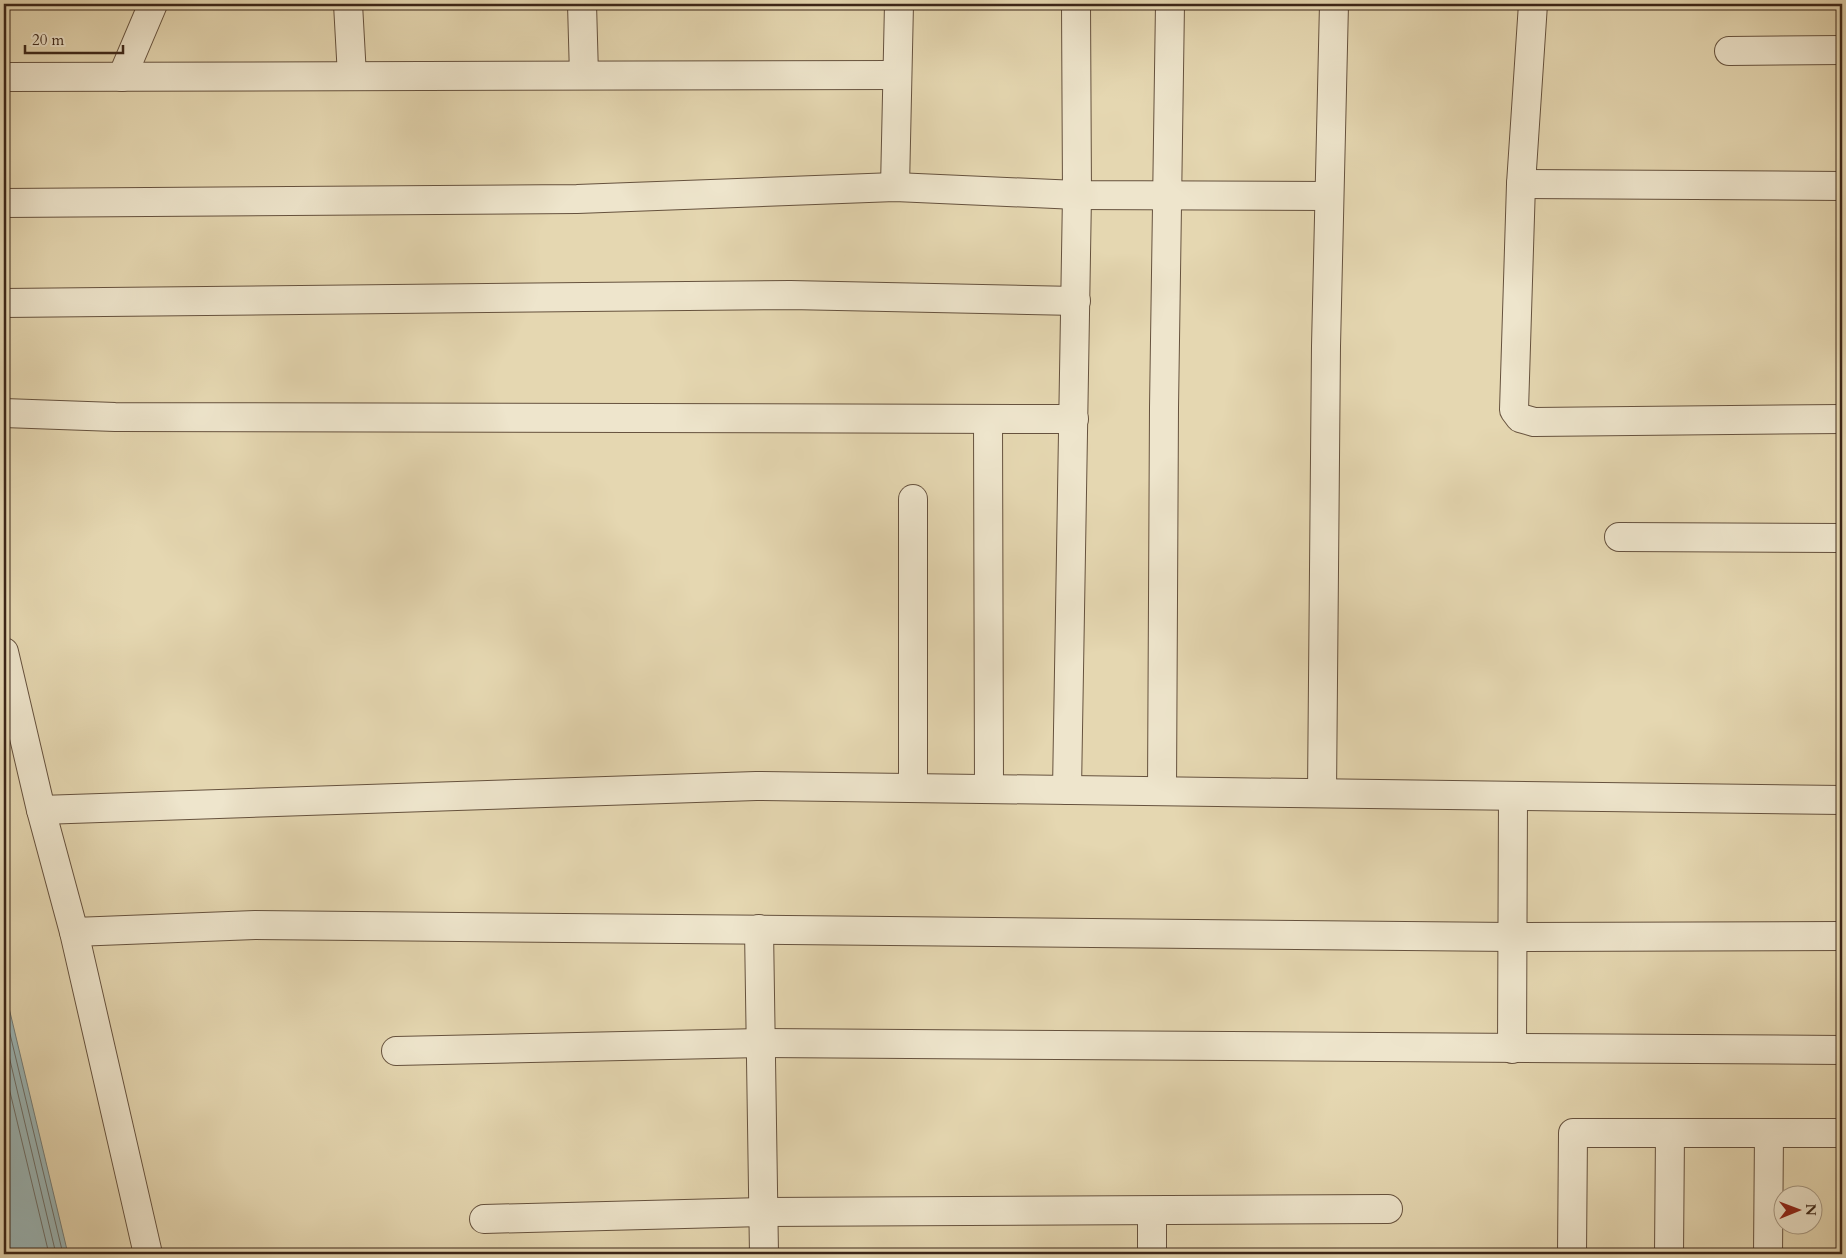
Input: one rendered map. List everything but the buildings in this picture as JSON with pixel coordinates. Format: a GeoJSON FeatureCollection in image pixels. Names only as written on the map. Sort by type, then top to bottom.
{"type":"FeatureCollection","features":[{"type":"Feature","properties":{"kind":"street"},"geometry":{"type":"LineString","coordinates":[[122,77],[153,4]]}},
{"type":"Feature","properties":{"kind":"street"},"geometry":{"type":"LineString","coordinates":[[348,4],[352,76]]}},
{"type":"Feature","properties":{"kind":"street"},"geometry":{"type":"LineString","coordinates":[[582,4],[584,75]]}},
{"type":"Feature","properties":{"kind":"street"},"geometry":{"type":"LineString","coordinates":[[895,187],[899,4]]}},
{"type":"Feature","properties":{"kind":"street"},"geometry":{"type":"LineString","coordinates":[[1067,790],[1076,301],[1076,4]]}},
{"type":"Feature","properties":{"kind":"street"},"geometry":{"type":"LineString","coordinates":[[1162,791],[1170,4]]}},
{"type":"Feature","properties":{"kind":"street"},"geometry":{"type":"LineString","coordinates":[[1322,793],[1329,196],[1334,4]]}},
{"type":"Feature","properties":{"kind":"street"},"geometry":{"type":"LineString","coordinates":[[1533,4],[1521,184],[1514,410],[1520,418],[1534,422],[1842,419]]}},
{"type":"Feature","properties":{"kind":"street"},"geometry":{"type":"LineString","coordinates":[[1729,51],[1842,50]]}},
{"type":"Feature","properties":{"kind":"street"},"geometry":{"type":"LineString","coordinates":[[4,77],[897,75]]}},
{"type":"Feature","properties":{"kind":"street"},"geometry":{"type":"LineString","coordinates":[[1521,184],[1842,186]]}},
{"type":"Feature","properties":{"kind":"street"},"geometry":{"type":"LineString","coordinates":[[4,204],[577,198],[895,187],[1077,196],[1168,194],[1329,196]]}},
{"type":"Feature","properties":{"kind":"street"},"geometry":{"type":"LineString","coordinates":[[4,303],[790,295],[1076,301]]}},
{"type":"Feature","properties":{"kind":"street"},"geometry":{"type":"LineString","coordinates":[[4,413],[125,418],[1074,419]]}},
{"type":"Feature","properties":{"kind":"street"},"geometry":{"type":"LineString","coordinates":[[988,419],[989,789]]}},
{"type":"Feature","properties":{"kind":"street"},"geometry":{"type":"LineString","coordinates":[[913,499],[913,788]]}},
{"type":"Feature","properties":{"kind":"street"},"geometry":{"type":"LineString","coordinates":[[1619,537],[1842,538]]}},
{"type":"Feature","properties":{"kind":"street"},"geometry":{"type":"LineString","coordinates":[[4,652],[41,810],[74,932],[148,1254]]}},
{"type":"Feature","properties":{"kind":"street"},"geometry":{"type":"LineString","coordinates":[[41,810],[756,786],[1842,800]]}},
{"type":"Feature","properties":{"kind":"street"},"geometry":{"type":"LineString","coordinates":[[1512,1049],[1513,796]]}},
{"type":"Feature","properties":{"kind":"street"},"geometry":{"type":"LineString","coordinates":[[74,932],[248,924],[1513,937],[1842,936]]}},
{"type":"Feature","properties":{"kind":"street"},"geometry":{"type":"LineString","coordinates":[[759,929],[764,1254]]}},
{"type":"Feature","properties":{"kind":"street"},"geometry":{"type":"LineString","coordinates":[[396,1051],[761,1043],[1842,1050]]}},
{"type":"Feature","properties":{"kind":"street"},"geometry":{"type":"LineString","coordinates":[[1572,1254],[1573,1133],[1842,1134]]}},
{"type":"Feature","properties":{"kind":"street"},"geometry":{"type":"LineString","coordinates":[[1669,1254],[1670,1133]]}},
{"type":"Feature","properties":{"kind":"street"},"geometry":{"type":"LineString","coordinates":[[1768,1254],[1769,1133]]}},
{"type":"Feature","properties":{"kind":"street"},"geometry":{"type":"LineString","coordinates":[[484,1219],[763,1212],[1388,1209]]}},
{"type":"Feature","properties":{"kind":"street"},"geometry":{"type":"LineString","coordinates":[[1152,1211],[1152,1254]]}},
{"type":"Feature","properties":{"kind":"water"},"geometry":{"type":"Polygon","coordinates":[[[4,987],[68,1254],[4,1254],[4,987]]]}}]}
